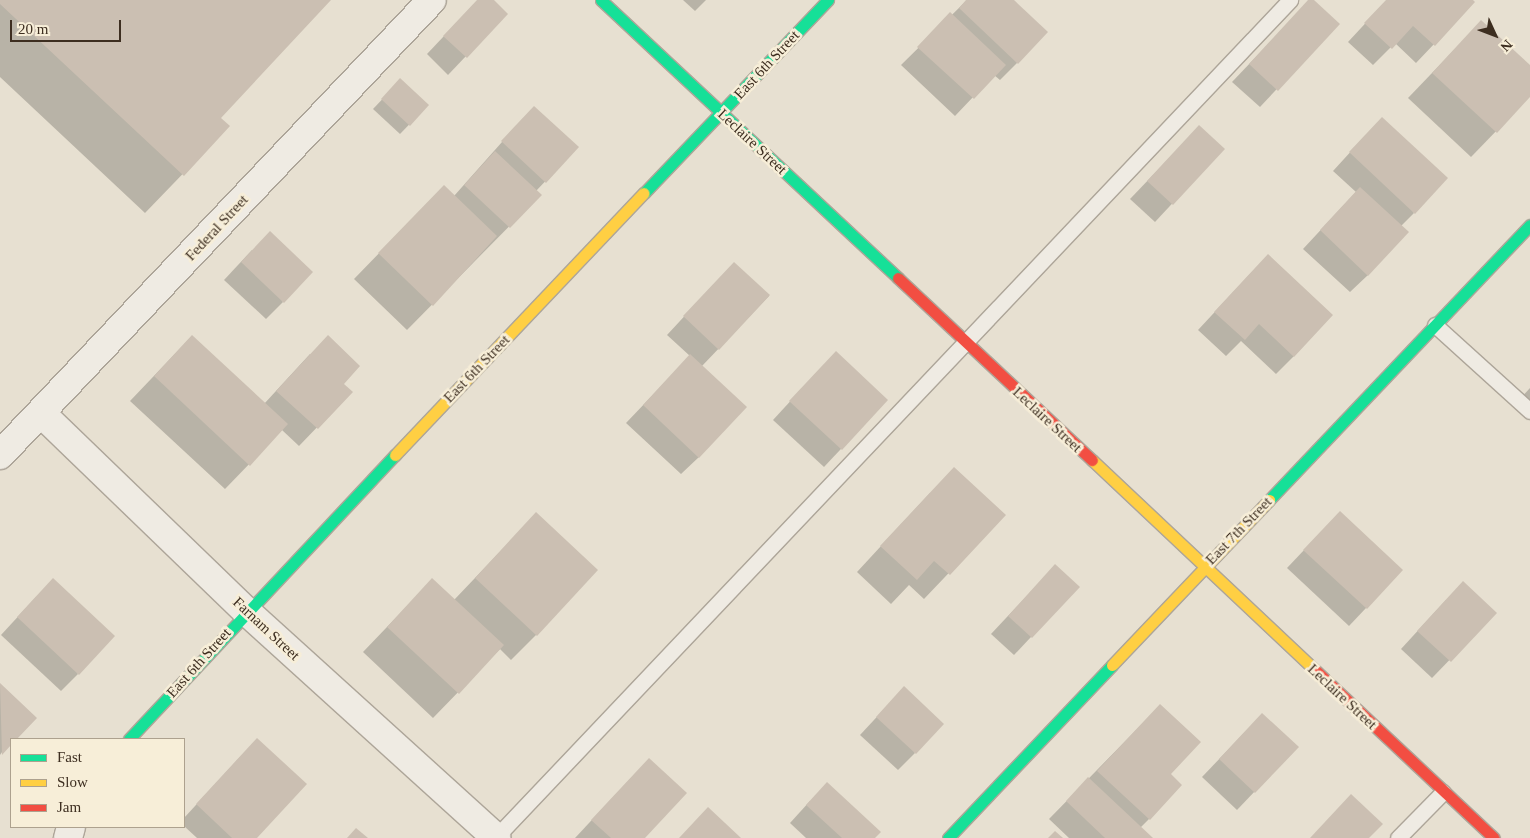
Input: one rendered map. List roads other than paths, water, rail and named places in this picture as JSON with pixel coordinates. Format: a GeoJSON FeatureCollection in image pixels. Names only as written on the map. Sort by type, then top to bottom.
{"type":"FeatureCollection","features":[{"type":"Feature","properties":{"kind":"street","name":"Federal Street"},"geometry":{"type":"LineString","coordinates":[[0,455],[42,414],[432,0]]}},
{"type":"Feature","properties":{"kind":"street","name":"Leclaire Street"},"geometry":{"type":"LineString","coordinates":[[602,0],[1204,568],[1494,838]]}},
{"type":"Feature","properties":{"kind":"street","name":"East 6th Street"},"geometry":{"type":"LineString","coordinates":[[130,738],[246,611],[828,0]]}},
{"type":"Feature","properties":{"kind":"street","name":"East 7th Street"},"geometry":{"type":"LineString","coordinates":[[948,838],[1530,225]]}},
{"type":"Feature","properties":{"kind":"street","name":"Farnam Street"},"geometry":{"type":"LineString","coordinates":[[42,414],[246,611],[496,838]]}},
{"type":"Feature","properties":{"kind":"lane"},"geometry":{"type":"LineString","coordinates":[[496,838],[964,341],[1290,0]]}},
{"type":"Feature","properties":{"kind":"lane"},"geometry":{"type":"LineString","coordinates":[[1435,325],[1530,411]]}},
{"type":"Feature","properties":{"kind":"lane"},"geometry":{"type":"LineString","coordinates":[[1398,838],[1443,792]]}}]}
